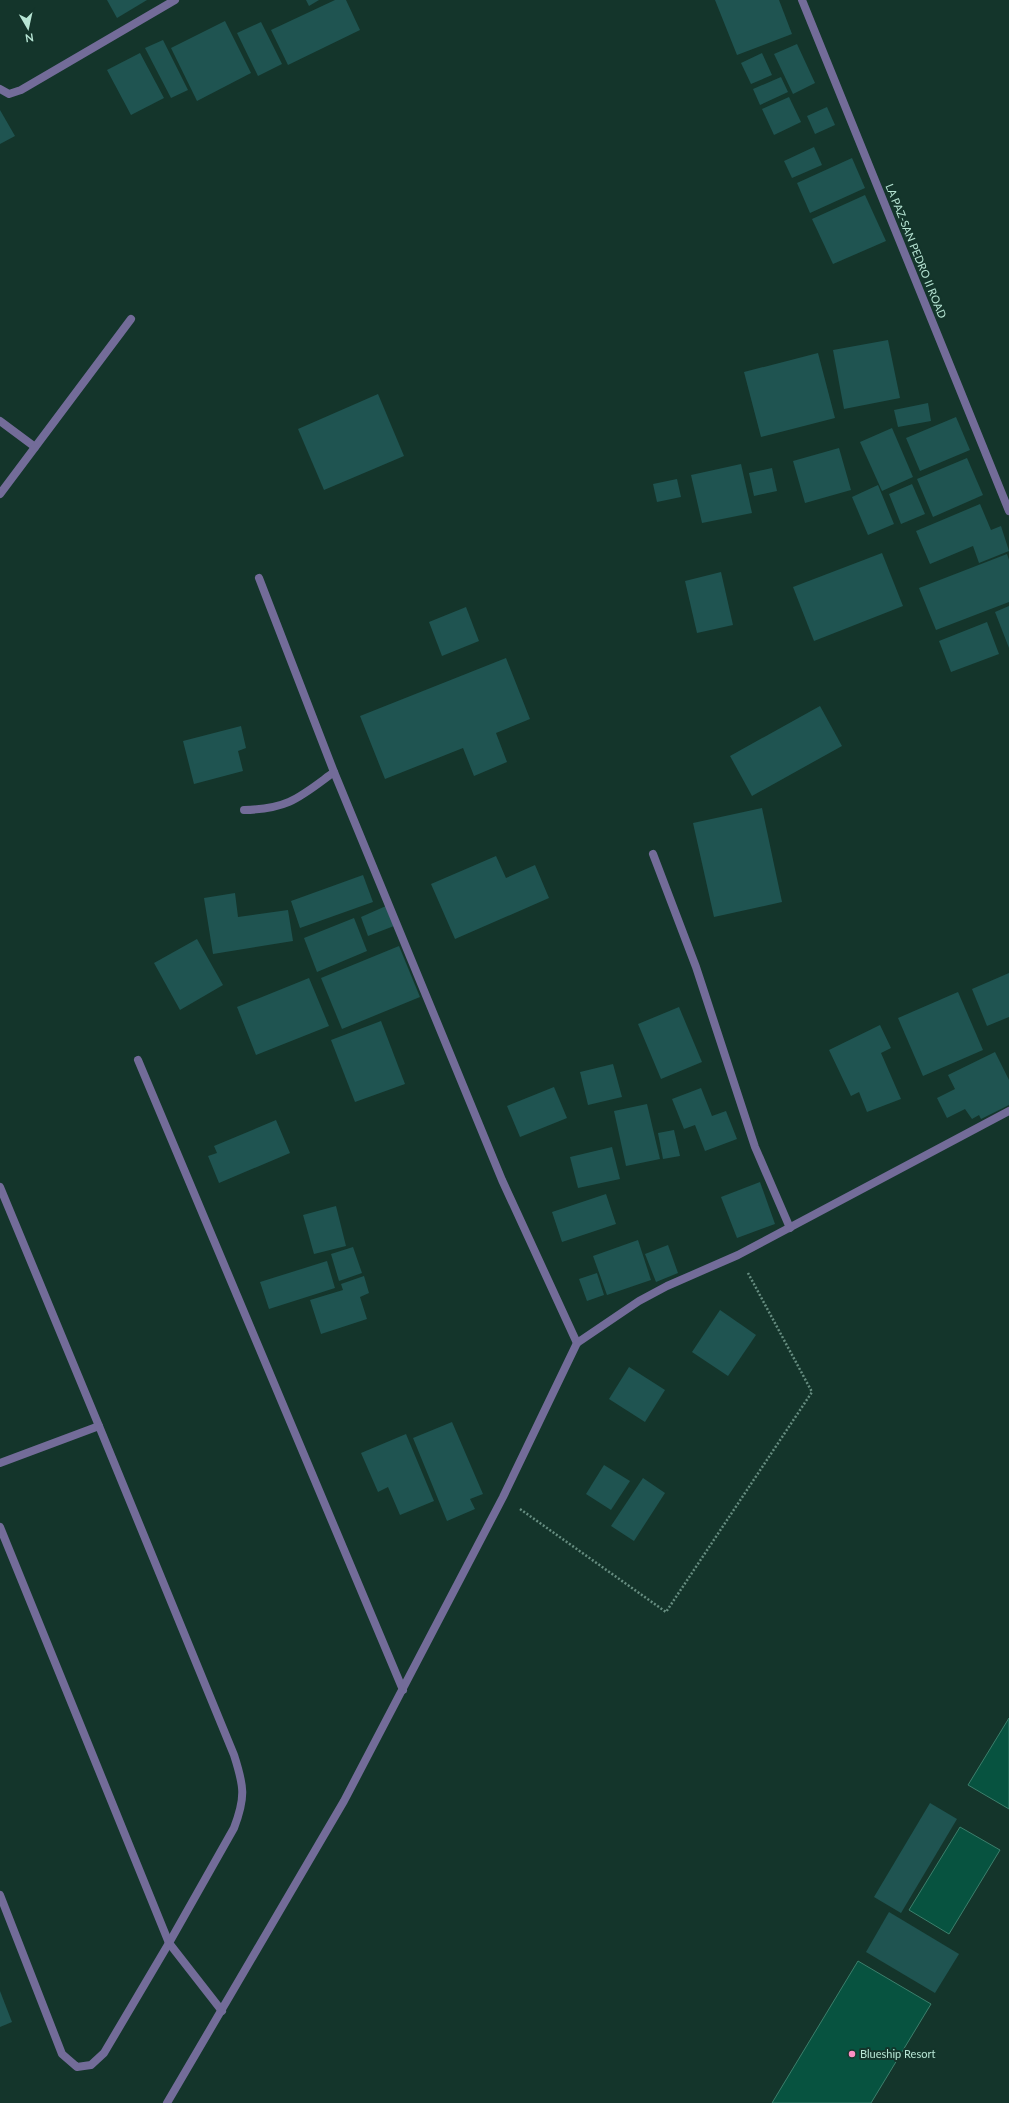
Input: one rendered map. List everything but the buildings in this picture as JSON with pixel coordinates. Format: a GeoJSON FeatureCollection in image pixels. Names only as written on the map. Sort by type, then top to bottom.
{"type":"FeatureCollection","features":[{"type":"Feature","properties":{"kind":"street"},"geometry":{"type":"LineString","coordinates":[[0,89],[8,94],[22,90],[175,0]]}},
{"type":"Feature","properties":{"kind":"street","name":"LA PAZ-SAN PEDRO II ROAD"},"geometry":{"type":"LineString","coordinates":[[802,0],[1009,511]]}},
{"type":"Feature","properties":{"kind":"street"},"geometry":{"type":"LineString","coordinates":[[0,494],[131,320]]}},
{"type":"Feature","properties":{"kind":"street"},"geometry":{"type":"LineString","coordinates":[[0,421],[35,447]]}},
{"type":"Feature","properties":{"kind":"street"},"geometry":{"type":"LineString","coordinates":[[259,578],[334,772],[502,1180],[577,1343]]}},
{"type":"Feature","properties":{"kind":"street"},"geometry":{"type":"LineString","coordinates":[[244,810],[279,807],[301,796],[334,772]]}},
{"type":"Feature","properties":{"kind":"street"},"geometry":{"type":"LineString","coordinates":[[654,854],[696,967],[755,1147],[790,1228]]}},
{"type":"Feature","properties":{"kind":"street"},"geometry":{"type":"LineString","coordinates":[[138,1060],[403,1690]]}},
{"type":"Feature","properties":{"kind":"street"},"geometry":{"type":"LineString","coordinates":[[167,2103],[344,1801],[503,1497],[577,1343],[653,1293],[738,1255],[1009,1111]]}},
{"type":"Feature","properties":{"kind":"street"},"geometry":{"type":"LineString","coordinates":[[0,1187],[234,1755],[243,1784],[241,1809],[234,1828],[169,1943],[104,2053],[91,2065],[77,2067],[62,2054],[0,1896]]}},
{"type":"Feature","properties":{"kind":"street"},"geometry":{"type":"LineString","coordinates":[[0,1463],[99,1426]]}},
{"type":"Feature","properties":{"kind":"street"},"geometry":{"type":"LineString","coordinates":[[0,1527],[169,1943],[222,2011]]}},
{"type":"Feature","properties":{"kind":"path"},"geometry":{"type":"LineString","coordinates":[[503,1497],[666,1612],[812,1392],[738,1255]]}},
{"type":"Feature","properties":{"kind":"shaded area"},"geometry":{"type":"Polygon","coordinates":[[[1009,1718],[1009,1809],[968,1785],[1009,1718]]]}},
{"type":"Feature","properties":{"kind":"shaded area"},"geometry":{"type":"Polygon","coordinates":[[[960,1827],[1000,1850],[949,1934],[909,1910],[960,1827]]]}},
{"type":"Feature","properties":{"kind":"shaded area","name":"Blueship Resort"},"geometry":{"type":"Polygon","coordinates":[[[858,1961],[931,2004],[871,2103],[772,2103],[858,1961]]]}},
{"type":"Feature","properties":{"kind":"place","name":"Blueship Resort"},"geometry":{"type":"Point","coordinates":[852,2054]}}]}
